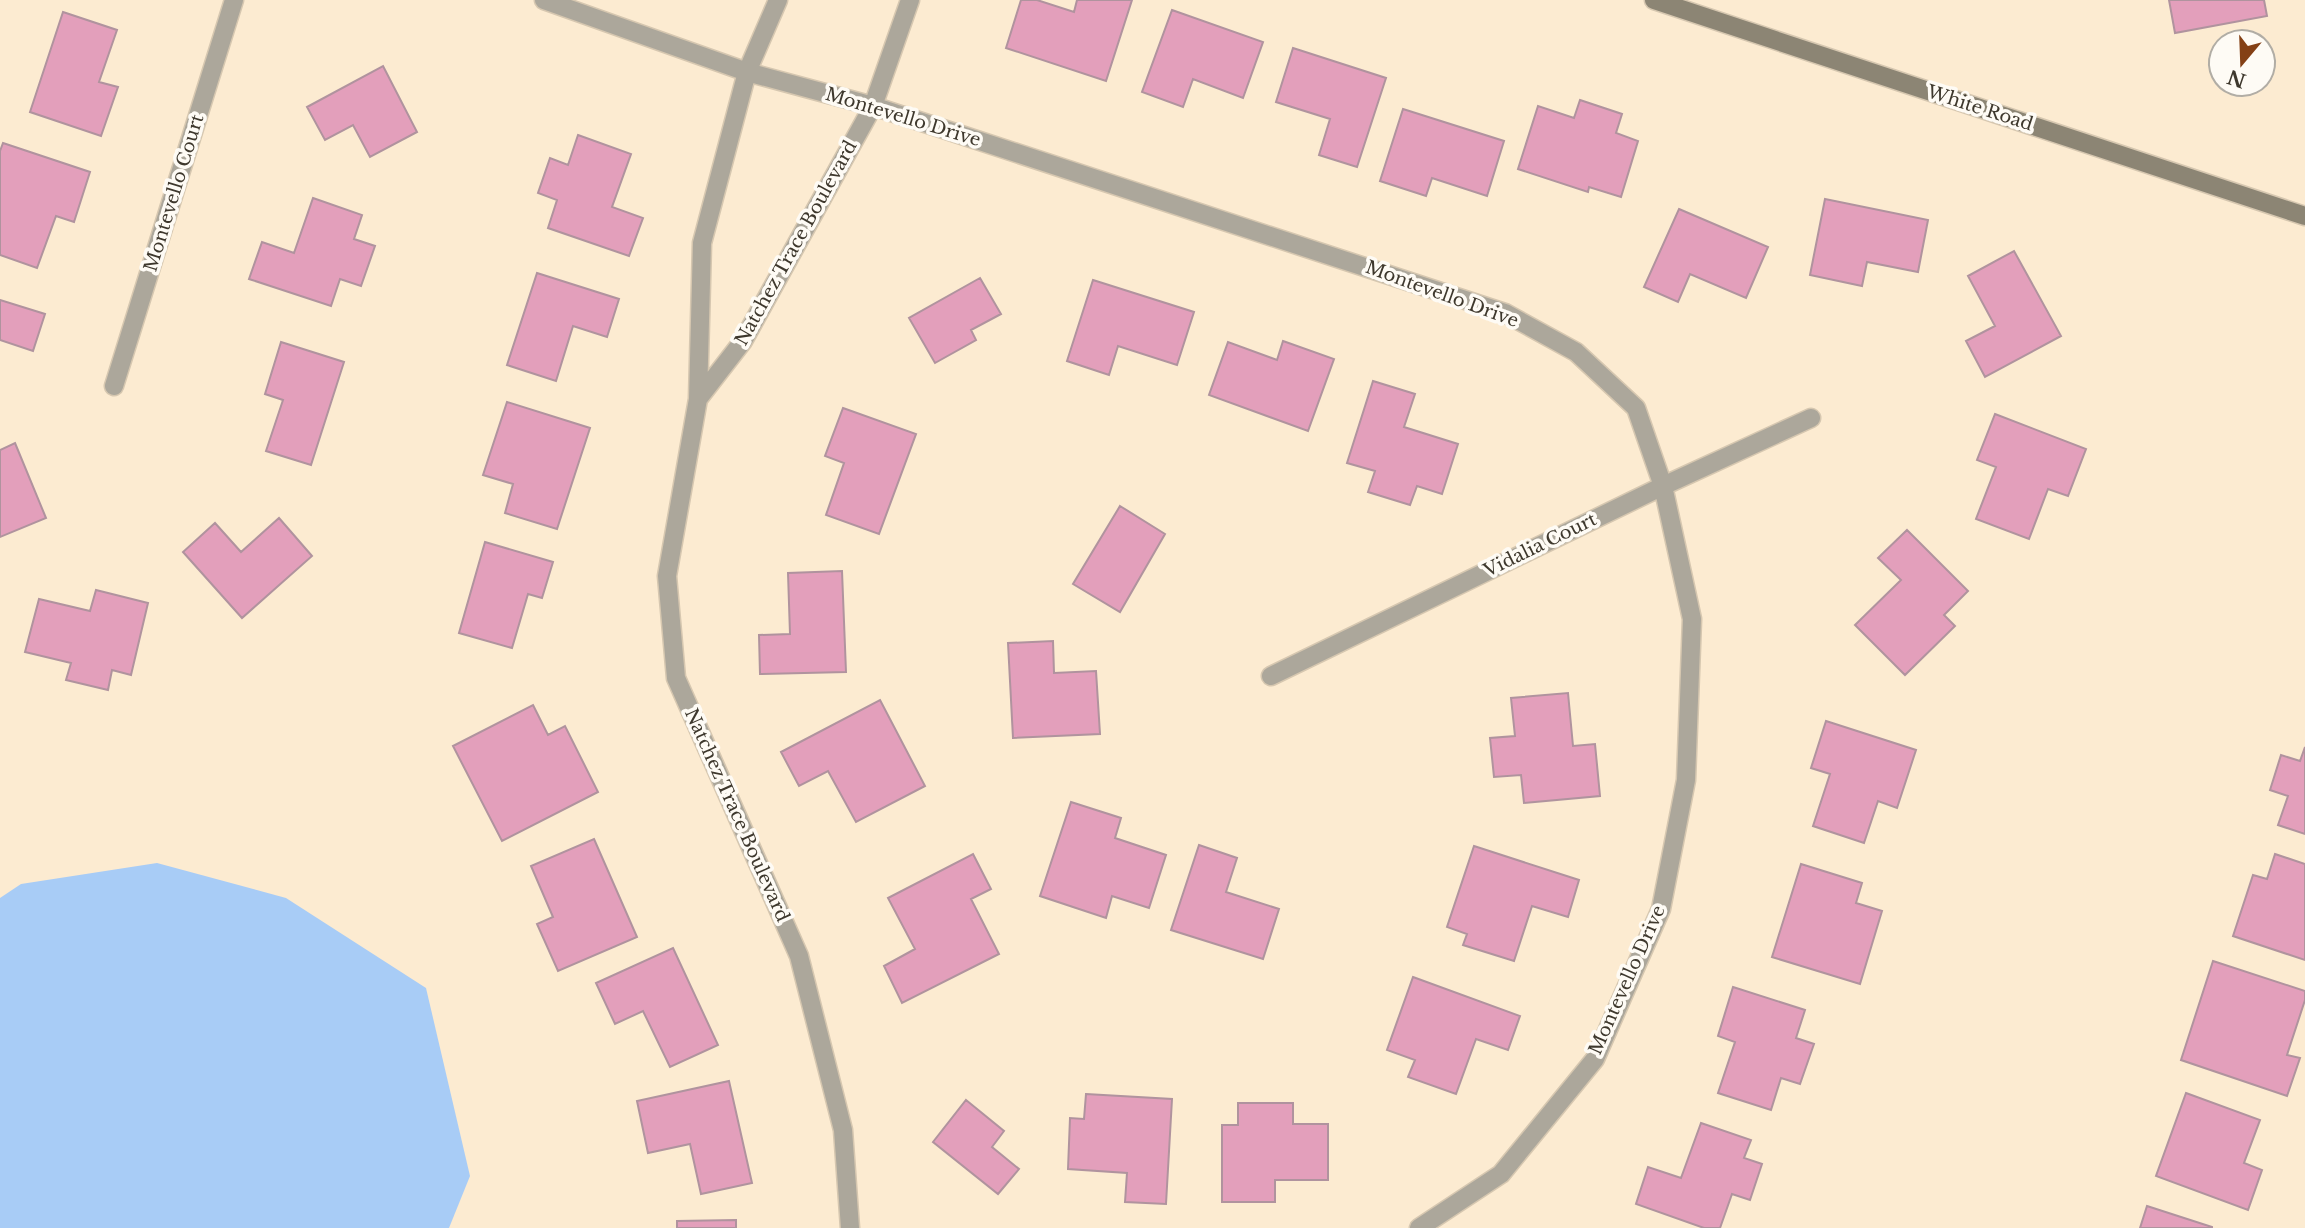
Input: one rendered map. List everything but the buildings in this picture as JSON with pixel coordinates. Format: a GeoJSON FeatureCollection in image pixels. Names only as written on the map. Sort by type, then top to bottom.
{"type":"FeatureCollection","features":[{"type":"Feature","properties":{"kind":"street","name":"Montevello Court"},"geometry":{"type":"LineString","coordinates":[[114,386],[234,0]]}},
{"type":"Feature","properties":{"kind":"street"},"geometry":{"type":"LineString","coordinates":[[544,0],[747,72]]}},
{"type":"Feature","properties":{"kind":"street","name":"Natchez Trace Boulevard"},"geometry":{"type":"LineString","coordinates":[[778,0],[747,72],[702,243],[698,400],[667,576],[676,678],[799,956],[843,1130],[850,1228]]}},
{"type":"Feature","properties":{"kind":"street","name":"Natchez Trace Boulevard"},"geometry":{"type":"LineString","coordinates":[[698,400],[743,341],[873,106],[910,0]]}},
{"type":"Feature","properties":{"kind":"street","name":"White Road"},"geometry":{"type":"LineString","coordinates":[[1654,0],[2305,216]]}},
{"type":"Feature","properties":{"kind":"street","name":"Montevello Drive"},"geometry":{"type":"LineString","coordinates":[[747,72],[873,106],[1505,313],[1576,352],[1636,408],[1663,486],[1692,619],[1686,780],[1661,909],[1595,1059],[1501,1174],[1419,1228]]}},
{"type":"Feature","properties":{"kind":"street","name":"Vidalia Court"},"geometry":{"type":"LineString","coordinates":[[1271,676],[1663,486],[1811,418]]}},
{"type":"Feature","properties":{"kind":"water"},"geometry":{"type":"Polygon","coordinates":[[[157,863],[286,898],[426,988],[470,1176],[449,1228],[0,1228],[0,898],[21,884],[157,863]]]}}]}
